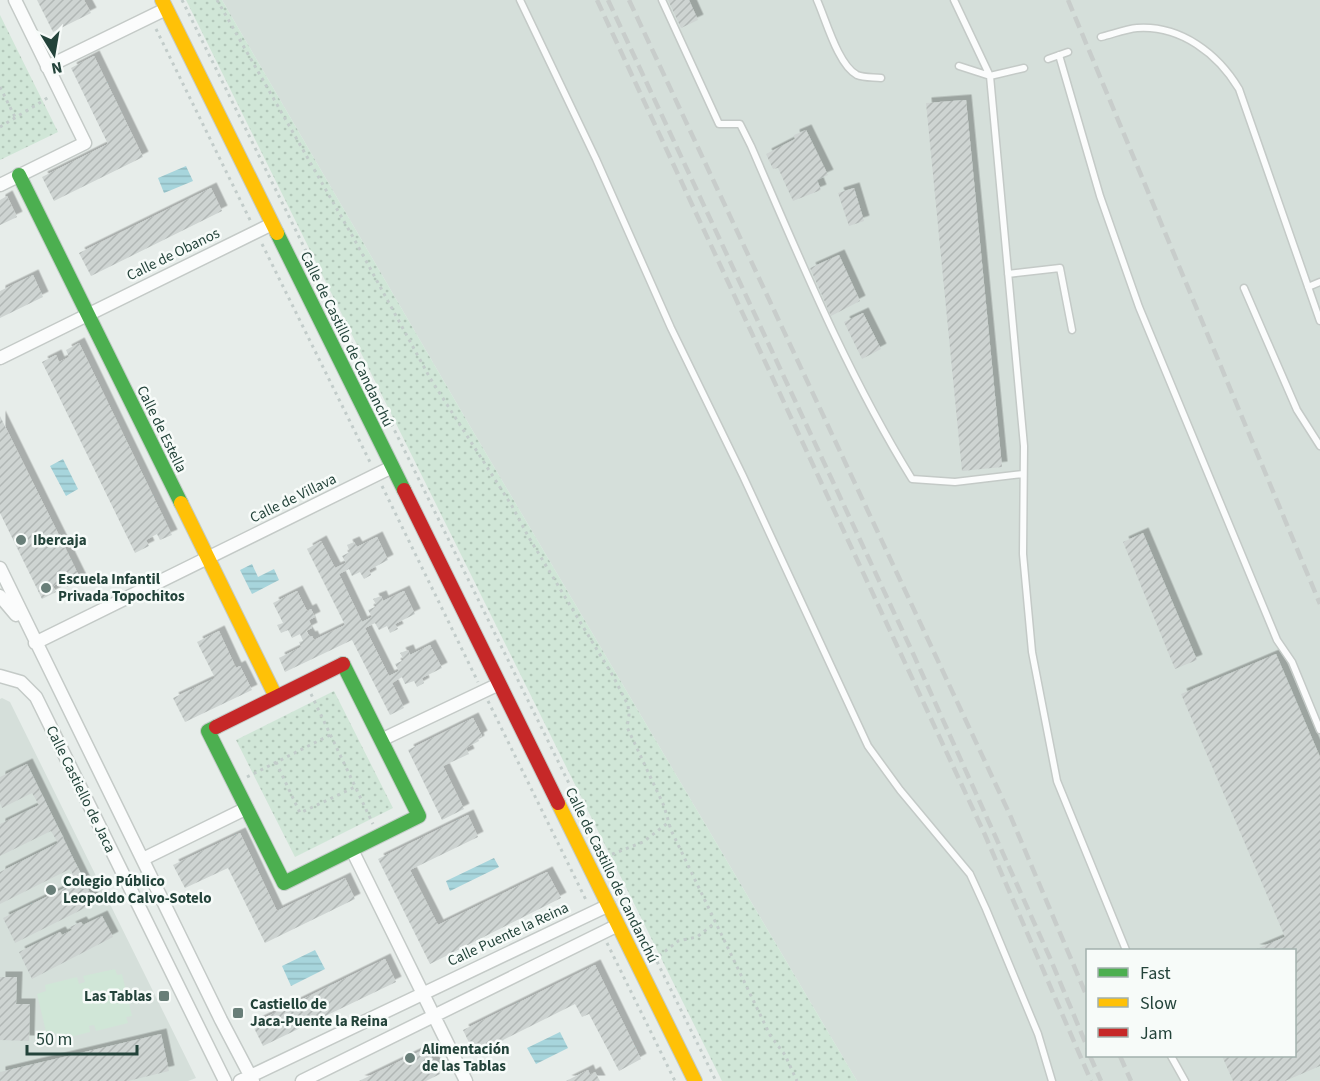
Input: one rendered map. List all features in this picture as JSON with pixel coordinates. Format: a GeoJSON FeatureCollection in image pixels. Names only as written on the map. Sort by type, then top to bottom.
{"type":"FeatureCollection","features":[{"type":"Feature","properties":{"kind":"street"},"geometry":{"type":"LineString","coordinates":[[0,184],[85,143],[15,0]]}},
{"type":"Feature","properties":{"kind":"street","name":"Calle de Castillo de Candanchú"},"geometry":{"type":"LineString","coordinates":[[47,67],[164,4],[695,1081]]}},
{"type":"Feature","properties":{"kind":"street"},"geometry":{"type":"LineString","coordinates":[[19,175],[87,315]]}},
{"type":"Feature","properties":{"kind":"street","name":"Calle de Obanos"},"geometry":{"type":"LineString","coordinates":[[0,358],[272,224]]}},
{"type":"Feature","properties":{"kind":"street","name":"Calle de Estella"},"geometry":{"type":"LineString","coordinates":[[87,315],[208,558]]}},
{"type":"Feature","properties":{"kind":"street","name":"Calle de Villava"},"geometry":{"type":"LineString","coordinates":[[36,643],[393,467]]}},
{"type":"Feature","properties":{"kind":"street"},"geometry":{"type":"LineString","coordinates":[[208,558],[276,697]]}},
{"type":"Feature","properties":{"kind":"street","name":"Calle Castiello de Jaca"},"geometry":{"type":"LineString","coordinates":[[0,568],[248,1079]]}},
{"type":"Feature","properties":{"kind":"street","name":"Calle Castiello de Jaca"},"geometry":{"type":"LineString","coordinates":[[0,596],[36,643]]}},
{"type":"Feature","properties":{"kind":"street"},"geometry":{"type":"LineString","coordinates":[[343,664],[419,816],[284,883],[208,731],[305,683],[343,664]]}},
{"type":"Feature","properties":{"kind":"street","name":"Calle Castiello de Jaca"},"geometry":{"type":"LineString","coordinates":[[0,676],[21,682],[36,697],[225,1081]]}},
{"type":"Feature","properties":{"kind":"street"},"geometry":{"type":"LineString","coordinates":[[381,740],[499,684]]}},
{"type":"Feature","properties":{"kind":"street"},"geometry":{"type":"LineString","coordinates":[[143,859],[247,808]]}},
{"type":"Feature","properties":{"kind":"street"},"geometry":{"type":"LineString","coordinates":[[352,850],[466,1081]]}},
{"type":"Feature","properties":{"kind":"street","name":"Calle Puente la Reina"},"geometry":{"type":"LineString","coordinates":[[248,1079],[422,992],[609,905]]}},
{"type":"Feature","properties":{"kind":"street"},"geometry":{"type":"LineString","coordinates":[[302,1081],[618,925]]}},
{"type":"Feature","properties":{"kind":"lane"},"geometry":{"type":"LineString","coordinates":[[520,0],[596,159],[671,328],[743,476],[868,746],[900,790],[969,874],[1038,1034],[1052,1081]]}},
{"type":"Feature","properties":{"kind":"lane"},"geometry":{"type":"LineString","coordinates":[[662,0],[719,124],[740,124],[830,324],[879,426],[912,479],[955,482],[1023,474]]}},
{"type":"Feature","properties":{"kind":"lane"},"geometry":{"type":"LineString","coordinates":[[817,0],[849,69],[859,76],[881,78]]}},
{"type":"Feature","properties":{"kind":"lane"},"geometry":{"type":"LineString","coordinates":[[954,0],[990,76],[1022,417],[1023,554],[1032,652],[1057,781],[1125,949]]}},
{"type":"Feature","properties":{"kind":"lane"},"geometry":{"type":"LineString","coordinates":[[1101,37],[1136,28],[1156,28],[1173,32],[1215,58],[1229,73],[1239,89],[1320,321]]}},
{"type":"Feature","properties":{"kind":"lane"},"geometry":{"type":"LineString","coordinates":[[1048,59],[1068,52]]}},
{"type":"Feature","properties":{"kind":"lane"},"geometry":{"type":"LineString","coordinates":[[1059,56],[1103,206],[1139,307],[1277,640],[1292,662],[1320,730]]}},
{"type":"Feature","properties":{"kind":"lane"},"geometry":{"type":"LineString","coordinates":[[959,66],[990,76],[1024,68]]}},
{"type":"Feature","properties":{"kind":"lane"},"geometry":{"type":"LineString","coordinates":[[1008,274],[1060,268],[1071,330]]}},
{"type":"Feature","properties":{"kind":"lane"},"geometry":{"type":"LineString","coordinates":[[1308,287],[1320,282]]}},
{"type":"Feature","properties":{"kind":"lane"},"geometry":{"type":"LineString","coordinates":[[1244,288],[1297,410],[1320,446]]}},
{"type":"Feature","properties":{"kind":"lane"},"geometry":{"type":"LineString","coordinates":[[1172,1057],[1185,1081]]}},
{"type":"Feature","properties":{"kind":"path"},"geometry":{"type":"LineString","coordinates":[[182,0],[716,1081]]}},
{"type":"Feature","properties":{"kind":"path"},"geometry":{"type":"LineString","coordinates":[[217,0],[358,246],[430,378],[512,506],[613,676],[628,705],[627,727],[664,806],[669,822],[770,1035],[798,1081]]}},
{"type":"Feature","properties":{"kind":"path"},"geometry":{"type":"LineString","coordinates":[[156,29],[246,212]]}},
{"type":"Feature","properties":{"kind":"path"},"geometry":{"type":"LineString","coordinates":[[0,87],[16,119]]}},
{"type":"Feature","properties":{"kind":"path"},"geometry":{"type":"LineString","coordinates":[[0,128],[50,98]]}},
{"type":"Feature","properties":{"kind":"path"},"geometry":{"type":"LineString","coordinates":[[262,243],[372,466]]}},
{"type":"Feature","properties":{"kind":"path"},"geometry":{"type":"LineString","coordinates":[[382,487],[477,679]]}},
{"type":"Feature","properties":{"kind":"path"},"geometry":{"type":"LineString","coordinates":[[305,683],[379,836]]}},
{"type":"Feature","properties":{"kind":"path"},"geometry":{"type":"LineString","coordinates":[[489,704],[586,900]]}},
{"type":"Feature","properties":{"kind":"path"},"geometry":{"type":"LineString","coordinates":[[234,782],[330,735]]}},
{"type":"Feature","properties":{"kind":"path"},"geometry":{"type":"LineString","coordinates":[[276,762],[300,813],[355,787]]}},
{"type":"Feature","properties":{"kind":"path"},"geometry":{"type":"LineString","coordinates":[[605,857],[644,842],[669,822]]}},
{"type":"Feature","properties":{"kind":"path"},"geometry":{"type":"LineString","coordinates":[[659,956],[678,941],[697,937],[716,922]]}},
{"type":"Feature","properties":{"kind":"path"},"geometry":{"type":"LineString","coordinates":[[608,944],[675,1081]]}},
{"type":"Feature","properties":{"kind":"shaded area"},"geometry":{"type":"Polygon","coordinates":[[[222,0],[1320,0],[1320,1081],[857,1081],[474,433],[222,0]]]}},
{"type":"Feature","properties":{"kind":"shaded area","name":"Colegio Público Leopoldo Calvo-Sotelo"},"geometry":{"type":"Polygon","coordinates":[[[0,699],[10,702],[196,1078],[188,1081],[0,1081],[0,699]]]}},
{"type":"Feature","properties":{"kind":"green space"},"geometry":{"type":"Polygon","coordinates":[[[186,0],[222,0],[474,433],[857,1081],[722,1081],[186,0]]]}},
{"type":"Feature","properties":{"kind":"green space"},"geometry":{"type":"Polygon","coordinates":[[[0,15],[58,132],[0,160],[0,15]]]}},
{"type":"Feature","properties":{"kind":"green space"},"geometry":{"type":"Polygon","coordinates":[[[334,691],[393,808],[295,857],[236,740],[334,691]]]}},
{"type":"Feature","properties":{"kind":"green space"},"geometry":{"type":"Polygon","coordinates":[[[115,969],[117,975],[122,974],[132,1016],[126,1017],[128,1023],[96,1031],[94,1025],[89,1026],[90,1032],[58,1040],[56,1033],[47,1036],[37,994],[46,991],[45,985],[77,977],[79,984],[85,982],[83,976],[115,969]]]}},
{"type":"Feature","properties":{"kind":"water"},"geometry":{"type":"Polygon","coordinates":[[[186,166],[193,181],[164,193],[158,178],[186,166]]]}},
{"type":"Feature","properties":{"kind":"water"},"geometry":{"type":"Polygon","coordinates":[[[63,459],[78,489],[66,496],[50,466],[63,459]]]}},
{"type":"Feature","properties":{"kind":"water"},"geometry":{"type":"Polygon","coordinates":[[[252,564],[258,577],[274,569],[279,580],[252,594],[240,570],[252,564]]]}},
{"type":"Feature","properties":{"kind":"water"},"geometry":{"type":"Polygon","coordinates":[[[494,858],[499,867],[450,891],[446,881],[494,858]]]}},
{"type":"Feature","properties":{"kind":"water"},"geometry":{"type":"Polygon","coordinates":[[[315,950],[325,969],[291,986],[282,966],[315,950]]]}},
{"type":"Feature","properties":{"kind":"water"},"geometry":{"type":"Polygon","coordinates":[[[560,1032],[568,1048],[536,1064],[527,1048],[560,1032]]]}},
{"type":"Feature","properties":{"kind":"building"},"geometry":{"type":"Polygon","coordinates":[[[37,0],[84,0],[91,13],[53,32],[37,0]]]}},
{"type":"Feature","properties":{"kind":"building"},"geometry":{"type":"Polygon","coordinates":[[[668,0],[689,0],[698,20],[681,28],[668,0]]]}},
{"type":"Feature","properties":{"kind":"building"},"geometry":{"type":"Polygon","coordinates":[[[94,56],[143,157],[54,201],[42,177],[108,144],[71,68],[94,56]]]}},
{"type":"Feature","properties":{"kind":"building"},"geometry":{"type":"Polygon","coordinates":[[[966,100],[1002,467],[962,471],[926,103],[966,100]]]}},
{"type":"Feature","properties":{"kind":"building"},"geometry":{"type":"Polygon","coordinates":[[[806,130],[828,175],[817,180],[821,190],[793,201],[778,168],[773,169],[766,154],[795,139],[794,135],[806,130]]]}},
{"type":"Feature","properties":{"kind":"building"},"geometry":{"type":"Polygon","coordinates":[[[211,188],[222,211],[91,276],[79,253],[211,188]]]}},
{"type":"Feature","properties":{"kind":"building"},"geometry":{"type":"Polygon","coordinates":[[[854,188],[864,221],[849,226],[838,193],[854,188]]]}},
{"type":"Feature","properties":{"kind":"building"},"geometry":{"type":"Polygon","coordinates":[[[7,196],[17,217],[0,225],[0,200],[7,196]]]}},
{"type":"Feature","properties":{"kind":"building"},"geometry":{"type":"Polygon","coordinates":[[[839,255],[860,301],[831,316],[810,268],[839,255]]]}},
{"type":"Feature","properties":{"kind":"building"},"geometry":{"type":"Polygon","coordinates":[[[33,275],[43,297],[0,318],[0,291],[33,275]]]}},
{"type":"Feature","properties":{"kind":"building"},"geometry":{"type":"Polygon","coordinates":[[[863,313],[881,349],[862,359],[844,322],[863,313]]]}},
{"type":"Feature","properties":{"kind":"building"},"geometry":{"type":"Polygon","coordinates":[[[79,343],[172,535],[160,540],[157,534],[146,540],[149,546],[135,553],[42,362],[56,355],[59,362],[69,357],[66,350],[79,343]]]}},
{"type":"Feature","properties":{"kind":"building"},"geometry":{"type":"Polygon","coordinates":[[[0,416],[81,580],[67,587],[64,580],[53,586],[56,592],[42,599],[0,513],[0,416]]]}},
{"type":"Feature","properties":{"kind":"building"},"geometry":{"type":"Polygon","coordinates":[[[1143,533],[1197,660],[1175,669],[1123,542],[1143,533]]]}},
{"type":"Feature","properties":{"kind":"building"},"geometry":{"type":"Polygon","coordinates":[[[377,537],[388,560],[369,570],[371,575],[364,579],[360,572],[352,576],[349,569],[339,574],[362,622],[372,617],[368,610],[377,606],[373,599],[381,596],[383,601],[404,591],[415,614],[395,624],[398,629],[390,633],[387,626],[379,630],[375,623],[365,628],[389,676],[399,671],[395,664],[404,660],[400,653],[408,650],[410,655],[430,645],[442,668],[422,678],[424,683],[417,687],[414,681],[405,684],[402,677],[392,683],[404,708],[390,715],[352,640],[285,672],[279,658],[301,647],[299,642],[303,641],[300,634],[292,638],[288,630],[281,633],[277,625],[283,623],[273,603],[297,591],[307,611],[311,609],[315,617],[309,620],[312,628],[306,631],[314,640],[345,625],[307,549],[321,541],[335,568],[346,563],[342,556],[350,552],[347,545],[354,542],[357,547],[377,537]]]}},
{"type":"Feature","properties":{"kind":"building"},"geometry":{"type":"Polygon","coordinates":[[[219,631],[236,668],[240,666],[252,690],[185,722],[173,698],[215,678],[197,642],[219,631]]]}},
{"type":"Feature","properties":{"kind":"building"},"geometry":{"type":"Polygon","coordinates":[[[1276,654],[1320,757],[1320,1066],[1285,1081],[1233,1081],[1222,1057],[1296,1057],[1296,949],[1256,949],[1285,937],[1181,694],[1276,654]]]}},
{"type":"Feature","properties":{"kind":"building"},"geometry":{"type":"Polygon","coordinates":[[[473,718],[482,736],[478,738],[479,741],[466,748],[469,754],[443,766],[464,809],[442,820],[408,750],[473,718]]]}},
{"type":"Feature","properties":{"kind":"building"},"geometry":{"type":"Polygon","coordinates":[[[27,764],[95,903],[15,943],[3,918],[77,882],[70,869],[0,904],[0,872],[58,843],[51,831],[0,856],[0,824],[39,805],[32,793],[2,808],[0,803],[0,777],[27,764]]]}},
{"type":"Feature","properties":{"kind":"building"},"geometry":{"type":"Polygon","coordinates":[[[468,815],[478,837],[410,870],[438,925],[547,872],[561,898],[430,964],[378,859],[468,815]]]}},
{"type":"Feature","properties":{"kind":"building"},"geometry":{"type":"Polygon","coordinates":[[[240,833],[277,911],[345,878],[355,899],[265,943],[228,868],[185,888],[173,865],[240,833]]]}},
{"type":"Feature","properties":{"kind":"building"},"geometry":{"type":"Polygon","coordinates":[[[102,916],[113,937],[32,979],[19,952],[60,932],[62,935],[72,930],[70,927],[81,922],[83,925],[102,916]]]}},
{"type":"Feature","properties":{"kind":"building"},"geometry":{"type":"Polygon","coordinates":[[[385,959],[396,982],[263,1046],[252,1024],[385,959]]]}},
{"type":"Feature","properties":{"kind":"building"},"geometry":{"type":"Polygon","coordinates":[[[595,965],[641,1059],[619,1071],[589,1014],[582,1017],[575,1004],[497,1043],[498,1045],[476,1057],[463,1030],[595,965]]]}},
{"type":"Feature","properties":{"kind":"building"},"geometry":{"type":"Polygon","coordinates":[[[0,977],[17,977],[16,1004],[30,1004],[29,1041],[0,1040],[0,977]]]}},
{"type":"Feature","properties":{"kind":"building"},"geometry":{"type":"Polygon","coordinates":[[[161,1034],[169,1071],[128,1081],[0,1081],[0,1072],[161,1034]]]}},
{"type":"Feature","properties":{"kind":"building"},"geometry":{"type":"Polygon","coordinates":[[[427,1048],[440,1074],[426,1081],[359,1081],[427,1048]]]}},
{"type":"Feature","properties":{"kind":"building"},"geometry":{"type":"Polygon","coordinates":[[[588,1070],[590,1075],[595,1072],[600,1081],[566,1081],[588,1070]]]}},
{"type":"Feature","properties":{"kind":"railway"},"geometry":{"type":"LineString","coordinates":[[597,0],[985,835],[1091,1081]]}},
{"type":"Feature","properties":{"kind":"railway"},"geometry":{"type":"LineString","coordinates":[[608,0],[911,649],[1050,958],[1086,1044]]}},
{"type":"Feature","properties":{"kind":"railway"},"geometry":{"type":"LineString","coordinates":[[629,0],[1010,815],[1086,994]]}},
{"type":"Feature","properties":{"kind":"railway"},"geometry":{"type":"LineString","coordinates":[[1068,0],[1320,604]]}},
{"type":"Feature","properties":{"kind":"railway"},"geometry":{"type":"LineString","coordinates":[[1090,1057],[1101,1081]]}},
{"type":"Feature","properties":{"kind":"railway"},"geometry":{"type":"LineString","coordinates":[[1120,1057],[1131,1081]]}},
{"type":"Feature","properties":{"kind":"traffic: fast"},"geometry":{"type":"LineString","coordinates":[[19,175],[181,503]]}},
{"type":"Feature","properties":{"kind":"traffic: fast"},"geometry":{"type":"LineString","coordinates":[[277,233],[404,490]]}},
{"type":"Feature","properties":{"kind":"traffic: fast"},"geometry":{"type":"LineString","coordinates":[[216,727],[208,731],[284,883],[419,816],[343,664]]}},
{"type":"Feature","properties":{"kind":"traffic: slow"},"geometry":{"type":"LineString","coordinates":[[162,0],[277,233]]}},
{"type":"Feature","properties":{"kind":"traffic: slow"},"geometry":{"type":"LineString","coordinates":[[181,503],[276,697]]}},
{"type":"Feature","properties":{"kind":"traffic: slow"},"geometry":{"type":"LineString","coordinates":[[558,803],[695,1081]]}},
{"type":"Feature","properties":{"kind":"traffic: jam"},"geometry":{"type":"LineString","coordinates":[[404,490],[558,803]]}},
{"type":"Feature","properties":{"kind":"traffic: jam"},"geometry":{"type":"LineString","coordinates":[[216,727],[343,664]]}},
{"type":"Feature","properties":{"kind":"place","name":"Ibercaja"},"geometry":{"type":"Point","coordinates":[21,540]}},
{"type":"Feature","properties":{"kind":"place","name":"Escuela Infantil Privada Topochitos"},"geometry":{"type":"Point","coordinates":[46,588]}},
{"type":"Feature","properties":{"kind":"place","name":"Colegio Público Leopoldo Calvo-Sotelo"},"geometry":{"type":"Point","coordinates":[51,890]}},
{"type":"Feature","properties":{"kind":"place","name":"Las Tablas"},"geometry":{"type":"Point","coordinates":[164,996]}},
{"type":"Feature","properties":{"kind":"place","name":"Castiello de Jaca-Puente la Reina"},"geometry":{"type":"Point","coordinates":[238,1013]}},
{"type":"Feature","properties":{"kind":"place","name":"Alimentación de las Tablas"},"geometry":{"type":"Point","coordinates":[410,1058]}}]}
